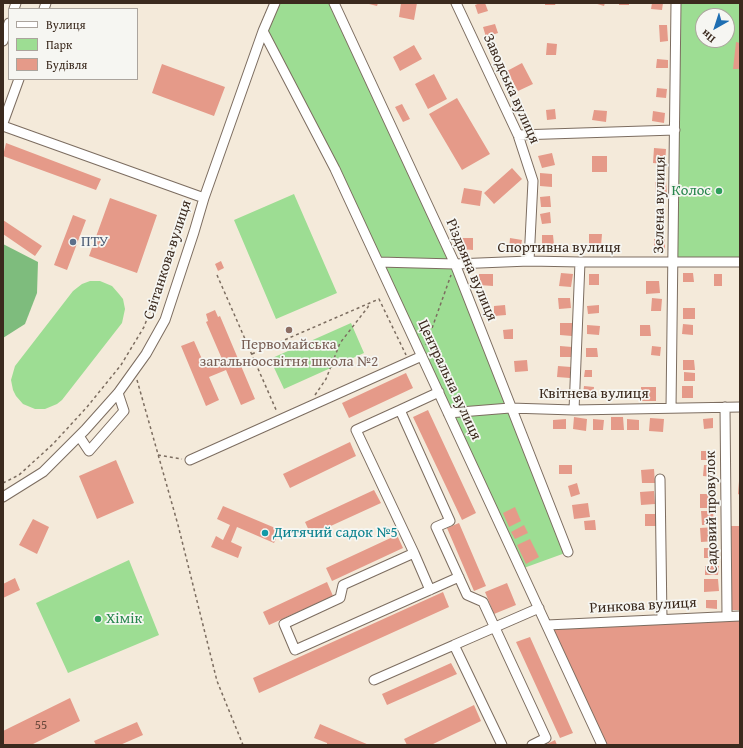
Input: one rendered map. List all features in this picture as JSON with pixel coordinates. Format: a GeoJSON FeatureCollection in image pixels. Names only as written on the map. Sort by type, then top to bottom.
{"type":"FeatureCollection","features":[{"type":"Feature","properties":{"kind":"street","name":"Світанкова вулиця"},"geometry":{"type":"LineString","coordinates":[[3,497],[43,472],[79,436],[118,393],[134,372],[165,320],[204,198],[263,30],[275,3]]}},
{"type":"Feature","properties":{"kind":"street","name":"Різдвяна вулиця"},"geometry":{"type":"LineString","coordinates":[[334,3],[455,264],[510,408],[568,552]]}},
{"type":"Feature","properties":{"kind":"street","name":"Заводська вулиця"},"geometry":{"type":"LineString","coordinates":[[456,3],[518,135],[533,181],[529,261]]}},
{"type":"Feature","properties":{"kind":"street","name":"Зелена вулиця"},"geometry":{"type":"LineString","coordinates":[[671,408],[676,3]]}},
{"type":"Feature","properties":{"kind":"street"},"geometry":{"type":"LineString","coordinates":[[3,41],[8,26]]}},
{"type":"Feature","properties":{"kind":"street","name":"Центральна вулиця"},"geometry":{"type":"LineString","coordinates":[[263,30],[335,169],[602,745]]}},
{"type":"Feature","properties":{"kind":"street"},"geometry":{"type":"LineString","coordinates":[[19,80],[3,125],[204,198]]}},
{"type":"Feature","properties":{"kind":"street"},"geometry":{"type":"LineString","coordinates":[[518,135],[675,130]]}},
{"type":"Feature","properties":{"kind":"street","name":"Спортивна вулиця"},"geometry":{"type":"LineString","coordinates":[[378,262],[455,264],[529,261],[740,262]]}},
{"type":"Feature","properties":{"kind":"street"},"geometry":{"type":"LineString","coordinates":[[574,410],[580,262]]}},
{"type":"Feature","properties":{"kind":"street"},"geometry":{"type":"LineString","coordinates":[[190,460],[422,356]]}},
{"type":"Feature","properties":{"kind":"street"},"geometry":{"type":"LineString","coordinates":[[430,590],[356,430],[439,392]]}},
{"type":"Feature","properties":{"kind":"street"},"geometry":{"type":"LineString","coordinates":[[79,436],[89,451],[124,411],[118,393]]}},
{"type":"Feature","properties":{"kind":"street","name":"Садовий провулок"},"geometry":{"type":"LineString","coordinates":[[725,407],[728,616]]}},
{"type":"Feature","properties":{"kind":"street","name":"Квітнева вулиця"},"geometry":{"type":"LineString","coordinates":[[448,413],[510,408],[574,410],[740,407]]}},
{"type":"Feature","properties":{"kind":"street"},"geometry":{"type":"LineString","coordinates":[[400,410],[450,521],[436,527],[467,595],[483,602],[546,738],[532,745]]}},
{"type":"Feature","properties":{"kind":"street"},"geometry":{"type":"LineString","coordinates":[[660,479],[662,619]]}},
{"type":"Feature","properties":{"kind":"street"},"geometry":{"type":"LineString","coordinates":[[414,553],[343,585],[340,598],[284,624],[295,650],[459,577]]}},
{"type":"Feature","properties":{"kind":"street"},"geometry":{"type":"LineString","coordinates":[[374,680],[539,608]]}},
{"type":"Feature","properties":{"kind":"street","name":"Ринкова вулиця"},"geometry":{"type":"LineString","coordinates":[[546,625],[740,616]]}},
{"type":"Feature","properties":{"kind":"street"},"geometry":{"type":"LineString","coordinates":[[454,645],[502,745]]}},
{"type":"Feature","properties":{"kind":"path"},"geometry":{"type":"LineString","coordinates":[[3,483],[19,475],[53,444],[87,407],[121,365],[144,327],[173,245]]}},
{"type":"Feature","properties":{"kind":"path"},"geometry":{"type":"LineString","coordinates":[[422,356],[455,264]]}},
{"type":"Feature","properties":{"kind":"path"},"geometry":{"type":"LineString","coordinates":[[217,275],[280,420]]}},
{"type":"Feature","properties":{"kind":"path"},"geometry":{"type":"LineString","coordinates":[[252,354],[379,299],[409,362]]}},
{"type":"Feature","properties":{"kind":"path"},"geometry":{"type":"LineString","coordinates":[[304,409],[326,379],[340,343],[370,303]]}},
{"type":"Feature","properties":{"kind":"path"},"geometry":{"type":"LineString","coordinates":[[134,372],[178,525],[217,681],[243,745]]}},
{"type":"Feature","properties":{"kind":"path"},"geometry":{"type":"LineString","coordinates":[[158,455],[190,460]]}},
{"type":"Feature","properties":{"kind":"green space"},"geometry":{"type":"Polygon","coordinates":[[[277,3],[334,3],[455,264],[568,552],[521,569],[448,413],[264,31],[277,3]]]}},
{"type":"Feature","properties":{"kind":"green space"},"geometry":{"type":"Polygon","coordinates":[[[676,3],[740,3],[740,262],[673,262],[676,3]]]}},
{"type":"Feature","properties":{"kind":"green space"},"geometry":{"type":"Polygon","coordinates":[[[294,194],[337,293],[276,319],[234,220],[294,194]]]}},
{"type":"Feature","properties":{"kind":"green space"},"geometry":{"type":"Polygon","coordinates":[[[3,244],[38,262],[37,293],[25,324],[3,338],[3,244]]]}},
{"type":"Feature","properties":{"kind":"green space"},"geometry":{"type":"Polygon","coordinates":[[[90,281],[100,281],[112,286],[123,299],[125,309],[122,323],[62,400],[45,409],[35,409],[23,404],[13,390],[11,380],[15,366],[73,291],[82,284],[90,281]]]}},
{"type":"Feature","properties":{"kind":"green space"},"geometry":{"type":"Polygon","coordinates":[[[351,323],[364,353],[284,389],[270,359],[351,323]]]}},
{"type":"Feature","properties":{"kind":"green space","name":"Хімік"},"geometry":{"type":"Polygon","coordinates":[[[129,560],[159,635],[68,673],[36,603],[129,560]]]}},
{"type":"Feature","properties":{"kind":"building"},"geometry":{"type":"Polygon","coordinates":[[[365,3],[378,3],[377,6],[365,3]]]}},
{"type":"Feature","properties":{"kind":"building"},"geometry":{"type":"Polygon","coordinates":[[[401,3],[417,3],[414,20],[399,17],[401,3]]]}},
{"type":"Feature","properties":{"kind":"building"},"geometry":{"type":"Polygon","coordinates":[[[485,3],[488,11],[478,14],[475,5],[485,3]]]}},
{"type":"Feature","properties":{"kind":"building"},"geometry":{"type":"Polygon","coordinates":[[[545,3],[556,3],[555,5],[545,5],[545,3]]]}},
{"type":"Feature","properties":{"kind":"building"},"geometry":{"type":"Polygon","coordinates":[[[594,3],[605,3],[604,6],[594,3]]]}},
{"type":"Feature","properties":{"kind":"building"},"geometry":{"type":"Polygon","coordinates":[[[619,3],[629,3],[629,5],[619,5],[619,3]]]}},
{"type":"Feature","properties":{"kind":"building"},"geometry":{"type":"Polygon","coordinates":[[[652,3],[663,3],[662,10],[651,9],[652,3]]]}},
{"type":"Feature","properties":{"kind":"building"},"geometry":{"type":"Polygon","coordinates":[[[495,24],[498,33],[486,37],[483,27],[495,24]]]}},
{"type":"Feature","properties":{"kind":"building"},"geometry":{"type":"Polygon","coordinates":[[[659,25],[667,25],[668,41],[660,42],[659,25]]]}},
{"type":"Feature","properties":{"kind":"building"},"geometry":{"type":"Polygon","coordinates":[[[736,42],[740,43],[740,69],[733,69],[736,42]]]}},
{"type":"Feature","properties":{"kind":"building"},"geometry":{"type":"Polygon","coordinates":[[[547,43],[557,44],[556,55],[546,55],[547,43]]]}},
{"type":"Feature","properties":{"kind":"building"},"geometry":{"type":"Polygon","coordinates":[[[414,45],[422,59],[400,71],[393,57],[414,45]]]}},
{"type":"Feature","properties":{"kind":"building"},"geometry":{"type":"Polygon","coordinates":[[[657,59],[668,60],[668,68],[656,68],[657,59]]]}},
{"type":"Feature","properties":{"kind":"building"},"geometry":{"type":"Polygon","coordinates":[[[522,63],[533,84],[518,91],[507,71],[522,63]]]}},
{"type":"Feature","properties":{"kind":"building"},"geometry":{"type":"Polygon","coordinates":[[[162,64],[225,87],[214,116],[152,93],[162,64]]]}},
{"type":"Feature","properties":{"kind":"building"},"geometry":{"type":"Polygon","coordinates":[[[434,74],[447,99],[428,109],[415,84],[434,74]]]}},
{"type":"Feature","properties":{"kind":"building"},"geometry":{"type":"Polygon","coordinates":[[[657,88],[667,89],[666,98],[656,97],[657,88]]]}},
{"type":"Feature","properties":{"kind":"building"},"geometry":{"type":"Polygon","coordinates":[[[457,98],[490,154],[462,170],[429,114],[457,98]]]}},
{"type":"Feature","properties":{"kind":"building"},"geometry":{"type":"Polygon","coordinates":[[[521,102],[526,111],[519,115],[513,107],[521,102]]]}},
{"type":"Feature","properties":{"kind":"building"},"geometry":{"type":"Polygon","coordinates":[[[402,104],[410,119],[403,122],[395,107],[402,104]]]}},
{"type":"Feature","properties":{"kind":"building"},"geometry":{"type":"Polygon","coordinates":[[[555,109],[556,119],[547,120],[546,110],[555,109]]]}},
{"type":"Feature","properties":{"kind":"building"},"geometry":{"type":"Polygon","coordinates":[[[594,110],[607,111],[606,122],[592,120],[594,110]]]}},
{"type":"Feature","properties":{"kind":"building"},"geometry":{"type":"Polygon","coordinates":[[[653,111],[665,113],[664,123],[652,121],[653,111]]]}},
{"type":"Feature","properties":{"kind":"building"},"geometry":{"type":"Polygon","coordinates":[[[6,143],[101,179],[96,190],[3,156],[6,143]]]}},
{"type":"Feature","properties":{"kind":"building"},"geometry":{"type":"Polygon","coordinates":[[[654,148],[666,149],[665,164],[653,163],[654,148]]]}},
{"type":"Feature","properties":{"kind":"building"},"geometry":{"type":"Polygon","coordinates":[[[552,153],[555,165],[542,168],[538,156],[552,153]]]}},
{"type":"Feature","properties":{"kind":"building"},"geometry":{"type":"Polygon","coordinates":[[[592,156],[607,156],[607,172],[592,172],[592,156]]]}},
{"type":"Feature","properties":{"kind":"building"},"geometry":{"type":"Polygon","coordinates":[[[512,168],[522,179],[494,204],[484,193],[512,168]]]}},
{"type":"Feature","properties":{"kind":"building"},"geometry":{"type":"Polygon","coordinates":[[[540,173],[552,174],[552,187],[540,186],[540,173]]]}},
{"type":"Feature","properties":{"kind":"building"},"geometry":{"type":"Polygon","coordinates":[[[666,181],[667,194],[656,194],[655,182],[666,181]]]}},
{"type":"Feature","properties":{"kind":"building"},"geometry":{"type":"Polygon","coordinates":[[[464,188],[482,191],[480,206],[461,203],[464,188]]]}},
{"type":"Feature","properties":{"kind":"building"},"geometry":{"type":"Polygon","coordinates":[[[550,196],[551,207],[541,207],[540,197],[550,196]]]}},
{"type":"Feature","properties":{"kind":"building"},"geometry":{"type":"Polygon","coordinates":[[[110,198],[157,215],[137,273],[89,256],[110,198]]]}},
{"type":"Feature","properties":{"kind":"building"},"geometry":{"type":"Polygon","coordinates":[[[550,212],[551,223],[542,224],[540,214],[550,212]]]}},
{"type":"Feature","properties":{"kind":"building"},"geometry":{"type":"Polygon","coordinates":[[[73,215],[86,220],[67,270],[54,265],[73,215]]]}},
{"type":"Feature","properties":{"kind":"building"},"geometry":{"type":"Polygon","coordinates":[[[3,220],[42,246],[35,256],[3,234],[3,220]]]}},
{"type":"Feature","properties":{"kind":"building"},"geometry":{"type":"Polygon","coordinates":[[[589,234],[602,234],[601,246],[589,245],[589,234]]]}},
{"type":"Feature","properties":{"kind":"building"},"geometry":{"type":"Polygon","coordinates":[[[542,235],[553,235],[554,245],[542,245],[542,235]]]}},
{"type":"Feature","properties":{"kind":"building"},"geometry":{"type":"Polygon","coordinates":[[[462,238],[473,238],[473,250],[462,249],[462,238]]]}},
{"type":"Feature","properties":{"kind":"building"},"geometry":{"type":"Polygon","coordinates":[[[510,238],[522,240],[520,251],[509,250],[510,238]]]}},
{"type":"Feature","properties":{"kind":"building"},"geometry":{"type":"Polygon","coordinates":[[[654,239],[665,239],[665,251],[654,251],[654,239]]]}},
{"type":"Feature","properties":{"kind":"building"},"geometry":{"type":"Polygon","coordinates":[[[221,261],[224,268],[218,271],[215,264],[221,261]]]}},
{"type":"Feature","properties":{"kind":"building"},"geometry":{"type":"Polygon","coordinates":[[[561,273],[573,274],[571,287],[559,286],[561,273]]]}},
{"type":"Feature","properties":{"kind":"building"},"geometry":{"type":"Polygon","coordinates":[[[683,273],[693,273],[694,282],[683,282],[683,273]]]}},
{"type":"Feature","properties":{"kind":"building"},"geometry":{"type":"Polygon","coordinates":[[[479,274],[493,274],[493,286],[479,285],[479,274]]]}},
{"type":"Feature","properties":{"kind":"building"},"geometry":{"type":"Polygon","coordinates":[[[589,274],[599,274],[599,285],[589,285],[589,274]]]}},
{"type":"Feature","properties":{"kind":"building"},"geometry":{"type":"Polygon","coordinates":[[[714,274],[722,274],[722,286],[714,286],[714,274]]]}},
{"type":"Feature","properties":{"kind":"building"},"geometry":{"type":"Polygon","coordinates":[[[646,281],[659,281],[660,293],[646,294],[646,281]]]}},
{"type":"Feature","properties":{"kind":"building"},"geometry":{"type":"Polygon","coordinates":[[[558,298],[570,298],[571,308],[559,309],[558,298]]]}},
{"type":"Feature","properties":{"kind":"building"},"geometry":{"type":"Polygon","coordinates":[[[652,298],[662,299],[661,311],[651,311],[652,298]]]}},
{"type":"Feature","properties":{"kind":"building"},"geometry":{"type":"Polygon","coordinates":[[[505,305],[506,315],[494,316],[494,306],[505,305]]]}},
{"type":"Feature","properties":{"kind":"building"},"geometry":{"type":"Polygon","coordinates":[[[599,305],[599,313],[588,314],[587,306],[599,305]]]}},
{"type":"Feature","properties":{"kind":"building"},"geometry":{"type":"Polygon","coordinates":[[[683,308],[695,308],[695,319],[683,319],[683,308]]]}},
{"type":"Feature","properties":{"kind":"building"},"geometry":{"type":"Polygon","coordinates":[[[215,310],[218,317],[220,316],[255,399],[241,405],[226,370],[209,377],[219,400],[206,406],[181,346],[194,341],[205,366],[222,359],[206,322],[208,321],[206,314],[215,310]]]}},
{"type":"Feature","properties":{"kind":"building"},"geometry":{"type":"Polygon","coordinates":[[[560,323],[573,323],[572,336],[560,335],[560,323]]]}},
{"type":"Feature","properties":{"kind":"building"},"geometry":{"type":"Polygon","coordinates":[[[683,324],[693,325],[693,335],[682,334],[683,324]]]}},
{"type":"Feature","properties":{"kind":"building"},"geometry":{"type":"Polygon","coordinates":[[[587,325],[600,326],[599,335],[587,334],[587,325]]]}},
{"type":"Feature","properties":{"kind":"building"},"geometry":{"type":"Polygon","coordinates":[[[640,325],[650,325],[651,336],[640,336],[640,325]]]}},
{"type":"Feature","properties":{"kind":"building"},"geometry":{"type":"Polygon","coordinates":[[[513,329],[513,339],[504,339],[503,330],[513,329]]]}},
{"type":"Feature","properties":{"kind":"building"},"geometry":{"type":"Polygon","coordinates":[[[560,346],[572,347],[572,357],[560,357],[560,346]]]}},
{"type":"Feature","properties":{"kind":"building"},"geometry":{"type":"Polygon","coordinates":[[[652,346],[661,347],[660,356],[651,355],[652,346]]]}},
{"type":"Feature","properties":{"kind":"building"},"geometry":{"type":"Polygon","coordinates":[[[586,348],[597,348],[598,357],[586,357],[586,348]]]}},
{"type":"Feature","properties":{"kind":"building"},"geometry":{"type":"Polygon","coordinates":[[[527,360],[528,371],[515,372],[514,361],[527,360]]]}},
{"type":"Feature","properties":{"kind":"building"},"geometry":{"type":"Polygon","coordinates":[[[683,360],[694,360],[695,370],[683,370],[683,360]]]}},
{"type":"Feature","properties":{"kind":"building"},"geometry":{"type":"Polygon","coordinates":[[[558,366],[571,367],[570,378],[557,377],[558,366]]]}},
{"type":"Feature","properties":{"kind":"building"},"geometry":{"type":"Polygon","coordinates":[[[585,370],[592,370],[592,377],[584,377],[585,370]]]}},
{"type":"Feature","properties":{"kind":"building"},"geometry":{"type":"Polygon","coordinates":[[[684,372],[695,373],[695,381],[684,381],[684,372]]]}},
{"type":"Feature","properties":{"kind":"building"},"geometry":{"type":"Polygon","coordinates":[[[406,373],[413,388],[349,418],[342,403],[406,373]]]}},
{"type":"Feature","properties":{"kind":"building"},"geometry":{"type":"Polygon","coordinates":[[[584,386],[594,387],[593,395],[583,394],[584,386]]]}},
{"type":"Feature","properties":{"kind":"building"},"geometry":{"type":"Polygon","coordinates":[[[682,386],[693,386],[693,398],[682,398],[682,386]]]}},
{"type":"Feature","properties":{"kind":"building"},"geometry":{"type":"Polygon","coordinates":[[[641,387],[656,387],[656,401],[641,401],[641,387]]]}},
{"type":"Feature","properties":{"kind":"building"},"geometry":{"type":"Polygon","coordinates":[[[559,389],[569,390],[568,400],[557,398],[559,389]]]}},
{"type":"Feature","properties":{"kind":"building"},"geometry":{"type":"Polygon","coordinates":[[[428,410],[476,513],[462,520],[413,417],[428,410]]]}},
{"type":"Feature","properties":{"kind":"building"},"geometry":{"type":"Polygon","coordinates":[[[574,417],[587,419],[586,431],[573,429],[574,417]]]}},
{"type":"Feature","properties":{"kind":"building"},"geometry":{"type":"Polygon","coordinates":[[[611,417],[623,417],[624,430],[611,430],[611,417]]]}},
{"type":"Feature","properties":{"kind":"building"},"geometry":{"type":"Polygon","coordinates":[[[650,418],[664,419],[663,432],[649,431],[650,418]]]}},
{"type":"Feature","properties":{"kind":"building"},"geometry":{"type":"Polygon","coordinates":[[[713,418],[713,428],[704,429],[703,419],[713,418]]]}},
{"type":"Feature","properties":{"kind":"building"},"geometry":{"type":"Polygon","coordinates":[[[566,419],[566,429],[553,429],[553,420],[566,419]]]}},
{"type":"Feature","properties":{"kind":"building"},"geometry":{"type":"Polygon","coordinates":[[[593,419],[604,420],[603,430],[593,430],[593,419]]]}},
{"type":"Feature","properties":{"kind":"building"},"geometry":{"type":"Polygon","coordinates":[[[627,419],[639,420],[639,430],[627,430],[627,419]]]}},
{"type":"Feature","properties":{"kind":"building"},"geometry":{"type":"Polygon","coordinates":[[[350,442],[356,456],[290,488],[283,474],[350,442]]]}},
{"type":"Feature","properties":{"kind":"building"},"geometry":{"type":"Polygon","coordinates":[[[701,451],[713,451],[713,460],[701,460],[701,451]]]}},
{"type":"Feature","properties":{"kind":"building"},"geometry":{"type":"Polygon","coordinates":[[[116,460],[134,503],[97,519],[79,476],[116,460]]]}},
{"type":"Feature","properties":{"kind":"building"},"geometry":{"type":"Polygon","coordinates":[[[559,465],[572,465],[572,474],[559,474],[559,465]]]}},
{"type":"Feature","properties":{"kind":"building"},"geometry":{"type":"Polygon","coordinates":[[[704,465],[715,466],[714,477],[703,476],[704,465]]]}},
{"type":"Feature","properties":{"kind":"building"},"geometry":{"type":"Polygon","coordinates":[[[654,469],[655,483],[642,483],[641,470],[654,469]]]}},
{"type":"Feature","properties":{"kind":"building"},"geometry":{"type":"Polygon","coordinates":[[[740,481],[740,495],[738,494],[740,481]]]}},
{"type":"Feature","properties":{"kind":"building"},"geometry":{"type":"Polygon","coordinates":[[[577,483],[580,494],[571,497],[568,486],[577,483]]]}},
{"type":"Feature","properties":{"kind":"building"},"geometry":{"type":"Polygon","coordinates":[[[374,490],[381,503],[311,535],[305,522],[374,490]]]}},
{"type":"Feature","properties":{"kind":"building"},"geometry":{"type":"Polygon","coordinates":[[[654,491],[655,504],[641,505],[640,492],[654,491]]]}},
{"type":"Feature","properties":{"kind":"building"},"geometry":{"type":"Polygon","coordinates":[[[700,494],[715,494],[715,508],[700,508],[700,494]]]}},
{"type":"Feature","properties":{"kind":"building"},"geometry":{"type":"Polygon","coordinates":[[[588,503],[590,517],[574,519],[572,505],[588,503]]]}},
{"type":"Feature","properties":{"kind":"building","name":"Дитячий садок №5"},"geometry":{"type":"Polygon","coordinates":[[[223,506],[280,530],[274,543],[237,527],[231,542],[242,547],[238,558],[211,547],[216,536],[223,540],[230,525],[217,519],[223,506]]]}},
{"type":"Feature","properties":{"kind":"building"},"geometry":{"type":"Polygon","coordinates":[[[515,507],[521,521],[509,527],[503,513],[515,507]]]}},
{"type":"Feature","properties":{"kind":"building"},"geometry":{"type":"Polygon","coordinates":[[[701,511],[713,511],[714,525],[702,525],[701,511]]]}},
{"type":"Feature","properties":{"kind":"building"},"geometry":{"type":"Polygon","coordinates":[[[645,514],[659,514],[659,526],[645,526],[645,514]]]}},
{"type":"Feature","properties":{"kind":"building"},"geometry":{"type":"Polygon","coordinates":[[[33,519],[49,527],[37,554],[19,545],[33,519]]]}},
{"type":"Feature","properties":{"kind":"building"},"geometry":{"type":"Polygon","coordinates":[[[595,520],[596,530],[585,530],[584,521],[595,520]]]}},
{"type":"Feature","properties":{"kind":"building"},"geometry":{"type":"Polygon","coordinates":[[[459,523],[486,586],[474,591],[447,528],[459,523]]]}},
{"type":"Feature","properties":{"kind":"building"},"geometry":{"type":"Polygon","coordinates":[[[524,525],[528,533],[515,539],[511,532],[524,525]]]}},
{"type":"Feature","properties":{"kind":"building"},"geometry":{"type":"Polygon","coordinates":[[[731,526],[740,526],[740,610],[732,610],[731,526]]]}},
{"type":"Feature","properties":{"kind":"building"},"geometry":{"type":"Polygon","coordinates":[[[715,527],[716,541],[701,542],[700,528],[715,527]]]}},
{"type":"Feature","properties":{"kind":"building"},"geometry":{"type":"Polygon","coordinates":[[[397,535],[403,548],[332,581],[326,568],[397,535]]]}},
{"type":"Feature","properties":{"kind":"building"},"geometry":{"type":"Polygon","coordinates":[[[530,539],[539,557],[526,564],[517,545],[530,539]]]}},
{"type":"Feature","properties":{"kind":"building"},"geometry":{"type":"Polygon","coordinates":[[[704,548],[717,548],[718,558],[704,558],[704,548]]]}},
{"type":"Feature","properties":{"kind":"building"},"geometry":{"type":"Polygon","coordinates":[[[705,566],[719,566],[718,575],[705,575],[705,566]]]}},
{"type":"Feature","properties":{"kind":"building"},"geometry":{"type":"Polygon","coordinates":[[[15,578],[20,590],[3,598],[3,584],[15,578]]]}},
{"type":"Feature","properties":{"kind":"building"},"geometry":{"type":"Polygon","coordinates":[[[704,579],[718,579],[719,591],[704,592],[704,579]]]}},
{"type":"Feature","properties":{"kind":"building"},"geometry":{"type":"Polygon","coordinates":[[[327,582],[333,596],[269,625],[263,612],[327,582]]]}},
{"type":"Feature","properties":{"kind":"building"},"geometry":{"type":"Polygon","coordinates":[[[507,583],[516,605],[494,614],[485,592],[507,583]]]}},
{"type":"Feature","properties":{"kind":"building"},"geometry":{"type":"Polygon","coordinates":[[[443,592],[449,607],[259,693],[253,678],[443,592]]]}},
{"type":"Feature","properties":{"kind":"building"},"geometry":{"type":"Polygon","coordinates":[[[706,600],[717,600],[717,609],[706,608],[706,600]]]}},
{"type":"Feature","properties":{"kind":"building"},"geometry":{"type":"Polygon","coordinates":[[[740,618],[740,745],[603,745],[547,626],[740,618]]]}},
{"type":"Feature","properties":{"kind":"building"},"geometry":{"type":"Polygon","coordinates":[[[530,637],[573,733],[560,738],[516,642],[530,637]]]}},
{"type":"Feature","properties":{"kind":"building"},"geometry":{"type":"Polygon","coordinates":[[[451,663],[457,674],[387,705],[382,694],[451,663]]]}},
{"type":"Feature","properties":{"kind":"building"},"geometry":{"type":"Polygon","coordinates":[[[70,698],[80,721],[31,745],[3,745],[3,731],[70,698]]]}},
{"type":"Feature","properties":{"kind":"building"},"geometry":{"type":"Polygon","coordinates":[[[474,705],[481,721],[431,745],[407,745],[404,739],[474,705]]]}},
{"type":"Feature","properties":{"kind":"building"},"geometry":{"type":"Polygon","coordinates":[[[137,722],[143,735],[120,745],[96,745],[94,741],[137,722]]]}},
{"type":"Feature","properties":{"kind":"building"},"geometry":{"type":"Polygon","coordinates":[[[320,724],[369,745],[327,745],[327,743],[314,738],[320,724]]]}},
{"type":"Feature","properties":{"kind":"building"},"geometry":{"type":"Polygon","coordinates":[[[555,740],[557,745],[545,745],[555,740]]]}},
{"type":"Feature","properties":{"kind":"place","name":"Колос"},"geometry":{"type":"Point","coordinates":[719,191]}},
{"type":"Feature","properties":{"kind":"place","name":"ПТУ"},"geometry":{"type":"Point","coordinates":[73,242]}},
{"type":"Feature","properties":{"kind":"place","name":"Первомайська загальноосвітня школа №2"},"geometry":{"type":"Point","coordinates":[289,330]}},
{"type":"Feature","properties":{"kind":"place","name":"Дитячий садок №5"},"geometry":{"type":"Point","coordinates":[265,533]}},
{"type":"Feature","properties":{"kind":"place","name":"Хімік"},"geometry":{"type":"Point","coordinates":[98,619]}}]}
